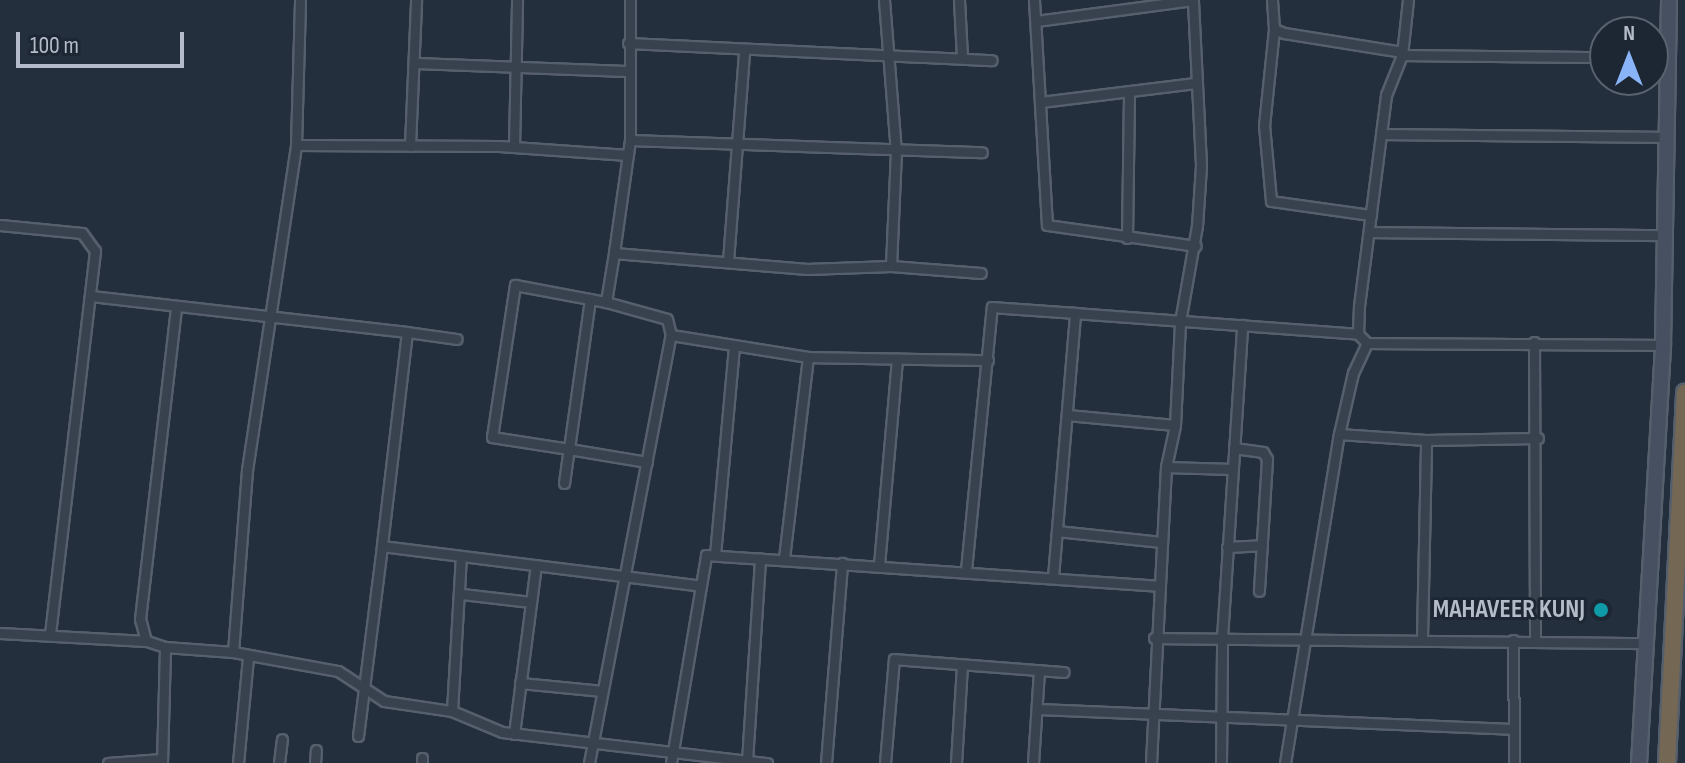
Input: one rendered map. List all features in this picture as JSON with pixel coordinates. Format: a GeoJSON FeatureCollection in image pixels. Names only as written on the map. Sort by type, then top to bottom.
{"type":"FeatureCollection","features":[{"type":"Feature","properties":{"kind":"highway"},"geometry":{"type":"LineString","coordinates":[[1667,763],[1685,392]]}},
{"type":"Feature","properties":{"kind":"street"},"geometry":{"type":"LineString","coordinates":[[233,652],[247,470],[296,145],[300,0]]}},
{"type":"Feature","properties":{"kind":"street"},"geometry":{"type":"LineString","coordinates":[[410,146],[416,63],[416,0]]}},
{"type":"Feature","properties":{"kind":"street"},"geometry":{"type":"LineString","coordinates":[[514,147],[517,0]]}},
{"type":"Feature","properties":{"kind":"street"},"geometry":{"type":"LineString","coordinates":[[606,302],[630,140],[626,71],[630,0]]}},
{"type":"Feature","properties":{"kind":"street"},"geometry":{"type":"LineString","coordinates":[[884,0],[896,151],[891,266]]}},
{"type":"Feature","properties":{"kind":"street"},"geometry":{"type":"LineString","coordinates":[[959,0],[962,58]]}},
{"type":"Feature","properties":{"kind":"street"},"geometry":{"type":"LineString","coordinates":[[1034,0],[1047,225],[1196,246]]}},
{"type":"Feature","properties":{"kind":"street"},"geometry":{"type":"LineString","coordinates":[[1036,21],[1193,0],[1201,165],[1196,246],[1180,322],[1175,425],[1166,467],[1154,638],[1151,763]]}},
{"type":"Feature","properties":{"kind":"street"},"geometry":{"type":"LineString","coordinates":[[1272,0],[1274,29],[1264,125],[1271,201],[1371,215]]}},
{"type":"Feature","properties":{"kind":"street"},"geometry":{"type":"LineString","coordinates":[[1358,334],[1386,95],[1402,54],[1408,0]]}},
{"type":"Feature","properties":{"kind":"street"},"geometry":{"type":"LineString","coordinates":[[1274,29],[1402,54],[1589,57]]}},
{"type":"Feature","properties":{"kind":"street"},"geometry":{"type":"LineString","coordinates":[[628,43],[744,51],[890,52],[992,60]]}},
{"type":"Feature","properties":{"kind":"street"},"geometry":{"type":"LineString","coordinates":[[728,261],[744,51]]}},
{"type":"Feature","properties":{"kind":"street"},"geometry":{"type":"LineString","coordinates":[[416,63],[626,71]]}},
{"type":"Feature","properties":{"kind":"street"},"geometry":{"type":"LineString","coordinates":[[1041,102],[1195,83]]}},
{"type":"Feature","properties":{"kind":"street"},"geometry":{"type":"LineString","coordinates":[[1127,238],[1129,91]]}},
{"type":"Feature","properties":{"kind":"street"},"geometry":{"type":"LineString","coordinates":[[1639,763],[1663,345],[1667,137],[1663,96]]}},
{"type":"Feature","properties":{"kind":"street"},"geometry":{"type":"LineString","coordinates":[[1382,134],[1667,137]]}},
{"type":"Feature","properties":{"kind":"street"},"geometry":{"type":"LineString","coordinates":[[630,140],[982,152]]}},
{"type":"Feature","properties":{"kind":"street"},"geometry":{"type":"LineString","coordinates":[[296,145],[514,147],[628,155]]}},
{"type":"Feature","properties":{"kind":"street"},"geometry":{"type":"LineString","coordinates":[[0,225],[82,233],[95,251],[50,635]]}},
{"type":"Feature","properties":{"kind":"street"},"geometry":{"type":"LineString","coordinates":[[1369,232],[1665,235]]}},
{"type":"Feature","properties":{"kind":"street"},"geometry":{"type":"LineString","coordinates":[[614,253],[807,269],[891,266],[981,273]]}},
{"type":"Feature","properties":{"kind":"street"},"geometry":{"type":"LineString","coordinates":[[589,763],[623,574],[647,462],[671,335],[667,319],[606,302],[515,285],[492,437],[647,462]]}},
{"type":"Feature","properties":{"kind":"street"},"geometry":{"type":"LineString","coordinates":[[91,296],[457,339]]}},
{"type":"Feature","properties":{"kind":"street"},"geometry":{"type":"LineString","coordinates":[[564,483],[590,299]]}},
{"type":"Feature","properties":{"kind":"street"},"geometry":{"type":"LineString","coordinates":[[146,641],[140,619],[141,588],[176,307]]}},
{"type":"Feature","properties":{"kind":"street"},"geometry":{"type":"LineString","coordinates":[[966,570],[992,307],[1358,334],[1367,343],[1663,345]]}},
{"type":"Feature","properties":{"kind":"street"},"geometry":{"type":"LineString","coordinates":[[1053,577],[1075,313]]}},
{"type":"Feature","properties":{"kind":"street"},"geometry":{"type":"LineString","coordinates":[[1221,763],[1222,638],[1242,325]]}},
{"type":"Feature","properties":{"kind":"street"},"geometry":{"type":"LineString","coordinates":[[358,736],[407,332]]}},
{"type":"Feature","properties":{"kind":"street"},"geometry":{"type":"LineString","coordinates":[[671,335],[808,357],[988,360]]}},
{"type":"Feature","properties":{"kind":"street"},"geometry":{"type":"LineString","coordinates":[[1534,342],[1538,438],[1535,638]]}},
{"type":"Feature","properties":{"kind":"street"},"geometry":{"type":"LineString","coordinates":[[1285,763],[1339,434],[1353,373],[1367,343]]}},
{"type":"Feature","properties":{"kind":"street"},"geometry":{"type":"LineString","coordinates":[[715,555],[734,346]]}},
{"type":"Feature","properties":{"kind":"street"},"geometry":{"type":"LineString","coordinates":[[784,559],[808,357]]}},
{"type":"Feature","properties":{"kind":"street"},"geometry":{"type":"LineString","coordinates":[[879,565],[897,359]]}},
{"type":"Feature","properties":{"kind":"street"},"geometry":{"type":"LineString","coordinates":[[1067,415],[1175,425]]}},
{"type":"Feature","properties":{"kind":"street"},"geometry":{"type":"LineString","coordinates":[[1339,434],[1426,440],[1538,438]]}},
{"type":"Feature","properties":{"kind":"street"},"geometry":{"type":"LineString","coordinates":[[1422,638],[1426,440]]}},
{"type":"Feature","properties":{"kind":"street"},"geometry":{"type":"LineString","coordinates":[[1234,448],[1266,455],[1259,591]]}},
{"type":"Feature","properties":{"kind":"street"},"geometry":{"type":"LineString","coordinates":[[1166,467],[1232,469]]}},
{"type":"Feature","properties":{"kind":"street"},"geometry":{"type":"LineString","coordinates":[[1057,531],[1161,542]]}},
{"type":"Feature","properties":{"kind":"street"},"geometry":{"type":"LineString","coordinates":[[1227,547],[1262,545]]}},
{"type":"Feature","properties":{"kind":"street"},"geometry":{"type":"LineString","coordinates":[[382,546],[701,586]]}},
{"type":"Feature","properties":{"kind":"street"},"geometry":{"type":"LineString","coordinates":[[672,758],[706,555],[966,570],[1157,586]]}},
{"type":"Feature","properties":{"kind":"street"},"geometry":{"type":"LineString","coordinates":[[452,711],[462,594],[461,556]]}},
{"type":"Feature","properties":{"kind":"street"},"geometry":{"type":"LineString","coordinates":[[747,761],[760,558]]}},
{"type":"Feature","properties":{"kind":"street"},"geometry":{"type":"LineString","coordinates":[[826,763],[842,563]]}},
{"type":"Feature","properties":{"kind":"street"},"geometry":{"type":"LineString","coordinates":[[514,734],[536,565]]}},
{"type":"Feature","properties":{"kind":"street"},"geometry":{"type":"LineString","coordinates":[[462,594],[531,602]]}},
{"type":"Feature","properties":{"kind":"street"},"geometry":{"type":"LineString","coordinates":[[0,633],[146,641],[165,647],[233,652],[248,658],[338,671],[384,701],[452,711],[514,734],[672,758],[766,763]]}},
{"type":"Feature","properties":{"kind":"street"},"geometry":{"type":"LineString","coordinates":[[1154,638],[1535,638],[1647,643]]}},
{"type":"Feature","properties":{"kind":"street"},"geometry":{"type":"LineString","coordinates":[[1513,640],[1514,763]]}},
{"type":"Feature","properties":{"kind":"street"},"geometry":{"type":"LineString","coordinates":[[108,763],[162,761],[165,647]]}},
{"type":"Feature","properties":{"kind":"street"},"geometry":{"type":"LineString","coordinates":[[238,763],[248,658]]}},
{"type":"Feature","properties":{"kind":"street"},"geometry":{"type":"LineString","coordinates":[[885,763],[890,662],[1064,672]]}},
{"type":"Feature","properties":{"kind":"street"},"geometry":{"type":"LineString","coordinates":[[956,763],[962,666]]}},
{"type":"Feature","properties":{"kind":"street"},"geometry":{"type":"LineString","coordinates":[[1033,763],[1039,670]]}},
{"type":"Feature","properties":{"kind":"street"},"geometry":{"type":"LineString","coordinates":[[520,683],[601,691]]}},
{"type":"Feature","properties":{"kind":"street"},"geometry":{"type":"LineString","coordinates":[[1037,709],[1221,715],[1292,723],[1513,729]]}},
{"type":"Feature","properties":{"kind":"street"},"geometry":{"type":"LineString","coordinates":[[279,763],[282,739]]}},
{"type":"Feature","properties":{"kind":"street"},"geometry":{"type":"LineString","coordinates":[[315,763],[316,750]]}},
{"type":"Feature","properties":{"kind":"place","name":"MAHAVEER KUNJ"},"geometry":{"type":"Point","coordinates":[1601,610]}}]}
